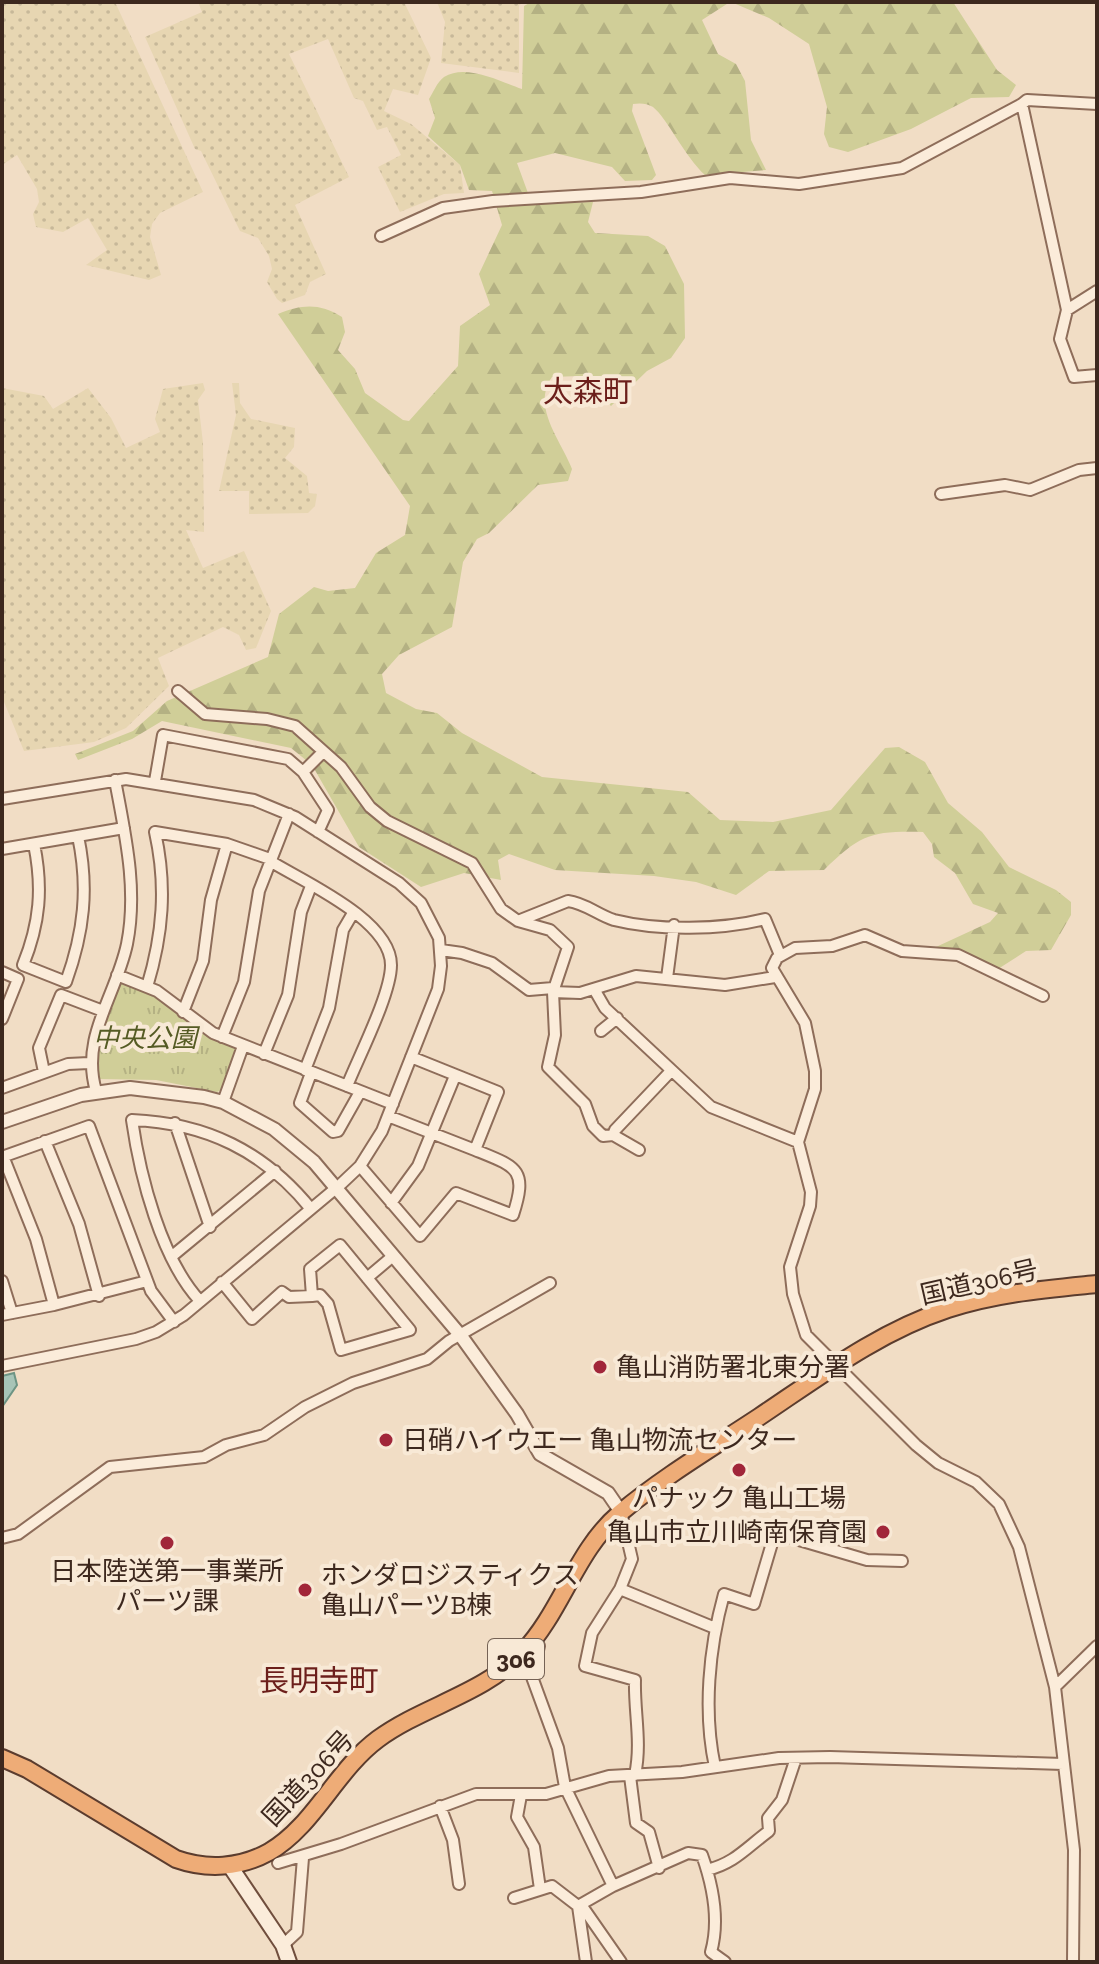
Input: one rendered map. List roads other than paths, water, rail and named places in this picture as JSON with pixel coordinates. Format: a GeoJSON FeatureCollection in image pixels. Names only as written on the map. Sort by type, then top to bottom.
{"type":"FeatureCollection","features":[{"type":"Feature","properties":{"kind":"highway","name":"国道306号"},"geometry":{"type":"LineString","coordinates":[[2,1758],[27,1769],[176,1859],[198,1865],[230,1866],[271,1850],[291,1835],[339,1775],[378,1739],[501,1671],[534,1638],[585,1555],[621,1512],[837,1364],[908,1325],[994,1298],[1097,1284]]}},
{"type":"Feature","properties":{"kind":"main road"},"geometry":{"type":"LineString","coordinates":[[230,1866],[283,1945],[289,1962]]}},
{"type":"Feature","properties":{"kind":"street"},"geometry":{"type":"LineString","coordinates":[[381,236],[443,208],[493,201],[641,192],[730,178],[799,184],[902,168],[1027,100],[1097,104]]}},
{"type":"Feature","properties":{"kind":"street"},"geometry":{"type":"LineString","coordinates":[[1022,104],[1067,310],[1060,339],[1074,377],[1097,375]]}},
{"type":"Feature","properties":{"kind":"street"},"geometry":{"type":"LineString","coordinates":[[1067,310],[1097,291]]}},
{"type":"Feature","properties":{"kind":"street"},"geometry":{"type":"LineString","coordinates":[[941,494],[1005,485],[1030,490],[1079,470],[1097,468]]}},
{"type":"Feature","properties":{"kind":"street"},"geometry":{"type":"LineString","coordinates":[[178,691],[205,714],[267,719],[295,726],[341,767],[370,807],[387,821],[472,863],[501,909],[518,921],[550,930],[568,947],[553,990],[555,1035],[548,1067],[585,1104],[595,1129],[603,1136],[613,1135],[639,1150]]}},
{"type":"Feature","properties":{"kind":"street"},"geometry":{"type":"LineString","coordinates":[[155,781],[163,735],[270,753],[288,759],[303,772],[328,810],[318,832]]}},
{"type":"Feature","properties":{"kind":"street"},"geometry":{"type":"LineString","coordinates":[[303,772],[323,752]]}},
{"type":"Feature","properties":{"kind":"street"},"geometry":{"type":"LineString","coordinates":[[96,1091],[89,1063],[126,946],[132,896],[115,780]]}},
{"type":"Feature","properties":{"kind":"street"},"geometry":{"type":"LineString","coordinates":[[2,799],[115,780],[155,781],[254,800],[289,814],[412,893],[431,917],[441,950],[438,989],[388,1116],[360,1166],[174,1322],[136,1339],[2,1366]]}},
{"type":"Feature","properties":{"kind":"street"},"geometry":{"type":"LineString","coordinates":[[222,1037],[244,982],[255,910],[270,860],[289,814]]}},
{"type":"Feature","properties":{"kind":"street"},"geometry":{"type":"LineString","coordinates":[[2,849],[124,828]]}},
{"type":"Feature","properties":{"kind":"street"},"geometry":{"type":"LineString","coordinates":[[147,987],[158,951],[163,906],[155,832],[227,844],[270,860],[381,934],[391,962],[388,983],[347,1086]]}},
{"type":"Feature","properties":{"kind":"street"},"geometry":{"type":"LineString","coordinates":[[34,844],[40,906],[34,939],[23,965],[66,982],[78,949],[85,908],[78,836]]}},
{"type":"Feature","properties":{"kind":"street"},"geometry":{"type":"LineString","coordinates":[[183,1012],[203,961],[211,900],[227,844]]}},
{"type":"Feature","properties":{"kind":"street"},"geometry":{"type":"LineString","coordinates":[[264,1054],[288,995],[301,912],[311,886]]}},
{"type":"Feature","properties":{"kind":"street"},"geometry":{"type":"LineString","coordinates":[[518,921],[568,901],[614,920],[732,926],[765,919],[780,955]]}},
{"type":"Feature","properties":{"kind":"street"},"geometry":{"type":"LineString","coordinates":[[353,913],[343,930],[329,1008],[300,1103],[333,1132],[338,1131],[360,1092]]}},
{"type":"Feature","properties":{"kind":"street"},"geometry":{"type":"LineString","coordinates":[[667,978],[674,925]]}},
{"type":"Feature","properties":{"kind":"street"},"geometry":{"type":"LineString","coordinates":[[1043,996],[958,955],[902,951],[865,935],[832,946],[795,948],[780,955],[772,968],[805,1023],[815,1071],[815,1089],[798,1142],[811,1192],[790,1267],[793,1294],[806,1335],[925,1452],[938,1463],[976,1482],[999,1504],[1019,1547],[1060,1684],[1063,1764],[1074,1850],[1073,1962]]}},
{"type":"Feature","properties":{"kind":"street"},"geometry":{"type":"LineString","coordinates":[[441,950],[492,963],[529,990],[594,989],[636,976],[725,985],[775,977]]}},
{"type":"Feature","properties":{"kind":"street"},"geometry":{"type":"LineString","coordinates":[[2,972],[18,979],[2,1019]]}},
{"type":"Feature","properties":{"kind":"street"},"geometry":{"type":"LineString","coordinates":[[117,975],[147,987],[222,1037],[393,1104]]}},
{"type":"Feature","properties":{"kind":"street"},"geometry":{"type":"LineString","coordinates":[[594,989],[605,1008],[711,1107],[798,1142]]}},
{"type":"Feature","properties":{"kind":"street"},"geometry":{"type":"LineString","coordinates":[[44,1072],[39,1048],[61,995],[103,1011]]}},
{"type":"Feature","properties":{"kind":"street"},"geometry":{"type":"LineString","coordinates":[[601,1031],[617,1018]]}},
{"type":"Feature","properties":{"kind":"street"},"geometry":{"type":"LineString","coordinates":[[223,1102],[243,1046]]}},
{"type":"Feature","properties":{"kind":"street"},"geometry":{"type":"LineString","coordinates":[[411,1057],[498,1092],[475,1150]]}},
{"type":"Feature","properties":{"kind":"street"},"geometry":{"type":"LineString","coordinates":[[2,1088],[68,1064],[89,1063]]}},
{"type":"Feature","properties":{"kind":"street"},"geometry":{"type":"LineString","coordinates":[[613,1135],[671,1071]]}},
{"type":"Feature","properties":{"kind":"street"},"geometry":{"type":"LineString","coordinates":[[391,1203],[409,1184],[455,1076]]}},
{"type":"Feature","properties":{"kind":"street"},"geometry":{"type":"LineString","coordinates":[[2,1122],[96,1091],[158,1089],[223,1102],[286,1138],[336,1188],[461,1336],[517,1414],[540,1454],[608,1493],[621,1512],[632,1559],[620,1589],[592,1633],[585,1666],[635,1680],[632,1701],[638,1716],[639,1750],[633,1776],[636,1823],[649,1832],[659,1868]]}},
{"type":"Feature","properties":{"kind":"street"},"geometry":{"type":"LineString","coordinates":[[360,1166],[420,1236],[456,1193],[513,1215],[521,1190],[518,1173],[507,1163],[388,1116]]}},
{"type":"Feature","properties":{"kind":"street"},"geometry":{"type":"LineString","coordinates":[[200,1301],[180,1277],[171,1257],[137,1157],[132,1120],[175,1123],[220,1137],[259,1158],[311,1209]]}},
{"type":"Feature","properties":{"kind":"street"},"geometry":{"type":"LineString","coordinates":[[175,1123],[210,1227]]}},
{"type":"Feature","properties":{"kind":"street"},"geometry":{"type":"LineString","coordinates":[[54,1305],[36,1239],[2,1156],[89,1126],[147,1281],[157,1302],[174,1322]]}},
{"type":"Feature","properties":{"kind":"street"},"geometry":{"type":"LineString","coordinates":[[45,1141],[74,1212],[99,1296]]}},
{"type":"Feature","properties":{"kind":"street"},"geometry":{"type":"LineString","coordinates":[[171,1257],[275,1171]]}},
{"type":"Feature","properties":{"kind":"street"},"geometry":{"type":"LineString","coordinates":[[222,1282],[252,1319],[282,1292],[289,1297],[312,1296],[320,1295],[328,1304],[341,1350],[410,1330],[340,1245],[310,1269],[312,1296]]}},
{"type":"Feature","properties":{"kind":"street"},"geometry":{"type":"LineString","coordinates":[[367,1278],[393,1256]]}},
{"type":"Feature","properties":{"kind":"street"},"geometry":{"type":"LineString","coordinates":[[2,1281],[7,1314],[99,1296],[147,1281]]}},
{"type":"Feature","properties":{"kind":"street"},"geometry":{"type":"LineString","coordinates":[[2,1538],[18,1534],[110,1467],[204,1457],[226,1445],[255,1439],[305,1407],[353,1383],[424,1360],[550,1283]]}},
{"type":"Feature","properties":{"kind":"street"},"geometry":{"type":"LineString","coordinates":[[715,1767],[710,1711],[715,1628],[724,1594],[754,1604],[775,1533],[867,1560],[902,1561]]}},
{"type":"Feature","properties":{"kind":"street"},"geometry":{"type":"LineString","coordinates":[[620,1589],[673,1614],[715,1628]]}},
{"type":"Feature","properties":{"kind":"street"},"geometry":{"type":"LineString","coordinates":[[534,1638],[539,1646],[532,1677],[558,1748],[565,1787],[613,1886]]}},
{"type":"Feature","properties":{"kind":"street"},"geometry":{"type":"LineString","coordinates":[[1060,1684],[1097,1646]]}},
{"type":"Feature","properties":{"kind":"street"},"geometry":{"type":"LineString","coordinates":[[278,1863],[303,1858],[476,1794],[521,1795],[609,1776],[796,1758],[1063,1764]]}},
{"type":"Feature","properties":{"kind":"street"},"geometry":{"type":"LineString","coordinates":[[707,1870],[731,1864],[769,1831],[768,1818],[782,1800],[796,1758]]}},
{"type":"Feature","properties":{"kind":"street"},"geometry":{"type":"LineString","coordinates":[[521,1795],[517,1817],[534,1847],[540,1889]]}},
{"type":"Feature","properties":{"kind":"street"},"geometry":{"type":"LineString","coordinates":[[440,1806],[457,1855],[459,1884]]}},
{"type":"Feature","properties":{"kind":"street"},"geometry":{"type":"LineString","coordinates":[[580,1906],[613,1886],[688,1853],[702,1855],[716,1935],[711,1952],[725,1962]]}},
{"type":"Feature","properties":{"kind":"street"},"geometry":{"type":"LineString","coordinates":[[283,1945],[297,1932],[303,1858]]}},
{"type":"Feature","properties":{"kind":"street"},"geometry":{"type":"LineString","coordinates":[[514,1898],[552,1886],[580,1906],[621,1962]]}},
{"type":"Feature","properties":{"kind":"street"},"geometry":{"type":"LineString","coordinates":[[580,1906],[586,1962]]}},
{"type":"Feature","properties":{"kind":"place","name":"亀山消防署北東分署"},"geometry":{"type":"Point","coordinates":[600,1367]}},
{"type":"Feature","properties":{"kind":"place","name":"日硝ハイウエー 亀山物流センター"},"geometry":{"type":"Point","coordinates":[386,1440]}},
{"type":"Feature","properties":{"kind":"place","name":"パナック 亀山工場"},"geometry":{"type":"Point","coordinates":[739,1470]}},
{"type":"Feature","properties":{"kind":"place","name":"亀山市立川崎南保育園"},"geometry":{"type":"Point","coordinates":[883,1532]}},
{"type":"Feature","properties":{"kind":"place","name":"日本陸送第一事業所 パーツ課"},"geometry":{"type":"Point","coordinates":[167,1543]}},
{"type":"Feature","properties":{"kind":"place","name":"ホンダロジスティクス 亀山パーツB棟"},"geometry":{"type":"Point","coordinates":[305,1590]}},
{"type":"Feature","properties":{"kind":"district","name":"太森町"},"geometry":{"type":"Point","coordinates":[588,392]}},
{"type":"Feature","properties":{"kind":"district","name":"長明寺町"},"geometry":{"type":"Point","coordinates":[319,1681]}},
{"type":"Feature","properties":{"kind":"park label","name":"中央公園"},"geometry":{"type":"Point","coordinates":[145,1038]}}]}
